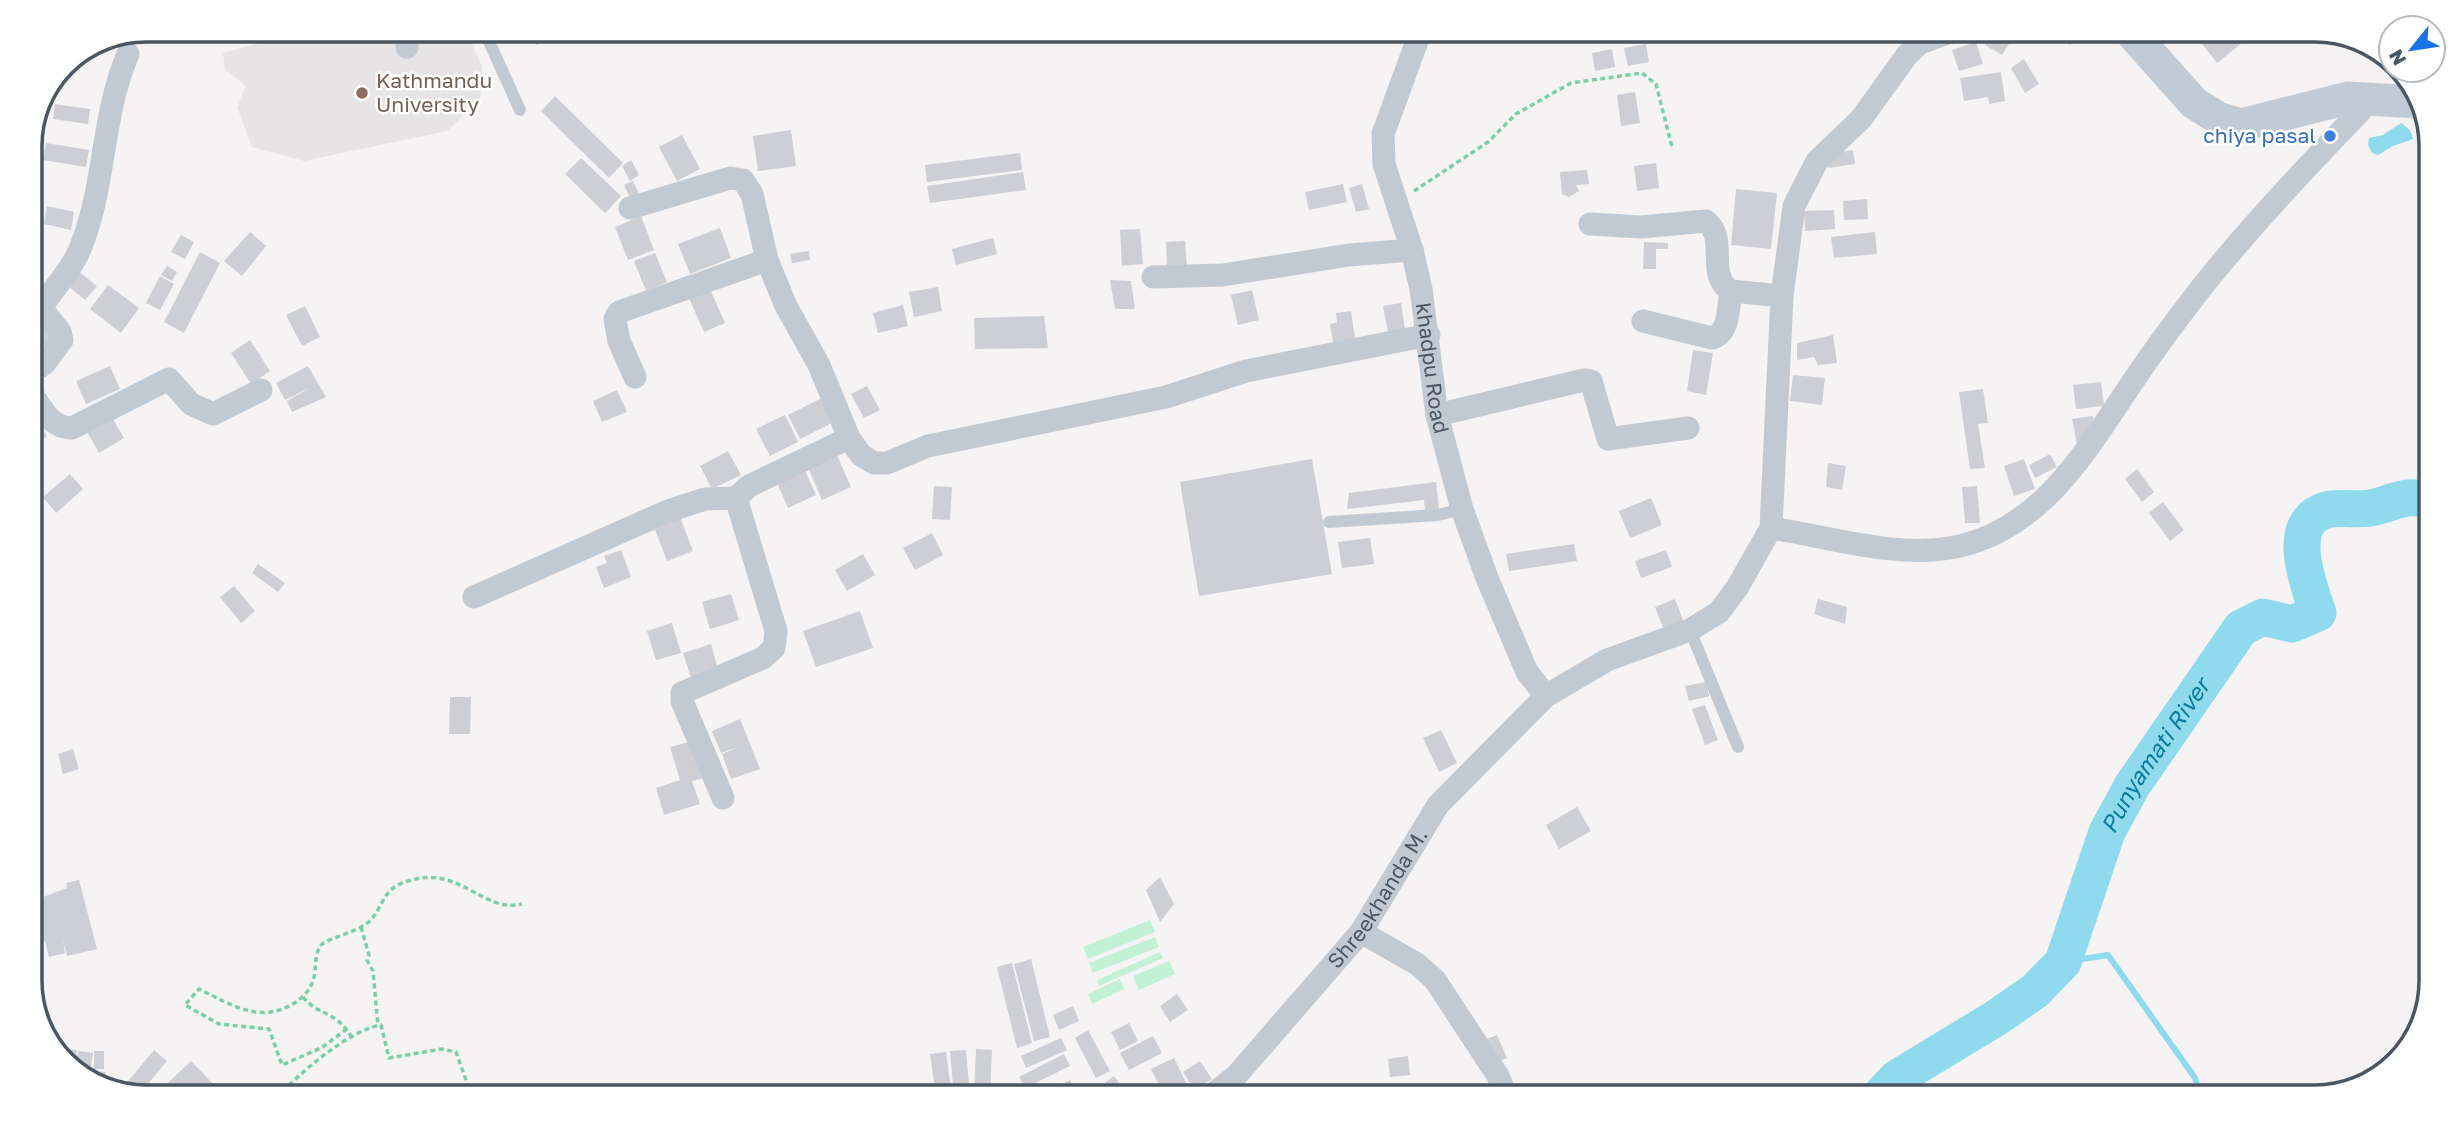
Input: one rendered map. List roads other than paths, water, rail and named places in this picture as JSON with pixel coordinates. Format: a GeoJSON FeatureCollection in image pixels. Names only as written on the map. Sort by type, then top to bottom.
{"type":"FeatureCollection","features":[{"type":"Feature","properties":{"kind":"street","name":"khadpu Road"},"geometry":{"type":"LineString","coordinates":[[1417,42],[1383,134],[1384,164],[1394,203],[1412,250],[1429,335],[1437,415],[1462,509],[1487,578],[1527,672],[1546,696]]}},
{"type":"Feature","properties":{"kind":"street"},"geometry":{"type":"LineString","coordinates":[[1923,42],[1907,55],[1861,119],[1818,161],[1794,206],[1782,296],[1771,528],[1887,548],[1929,550],[1961,546],[1995,533],[2034,508],[2069,475],[2168,329],[2251,226],[2373,97]]}},
{"type":"Feature","properties":{"kind":"street"},"geometry":{"type":"LineString","coordinates":[[2140,42],[2194,103],[2218,118],[2241,125],[2348,98],[2373,97],[2408,101]]}},
{"type":"Feature","properties":{"kind":"street"},"geometry":{"type":"LineString","coordinates":[[42,293],[79,251],[99,184],[114,86],[128,54]]}},
{"type":"Feature","properties":{"kind":"street"},"geometry":{"type":"LineString","coordinates":[[630,208],[730,178],[743,180],[752,194],[767,260],[786,306],[819,365],[849,438],[861,455],[874,463],[887,463],[928,446],[1166,397],[1246,371],[1429,335]]}},
{"type":"Feature","properties":{"kind":"street"},"geometry":{"type":"LineString","coordinates":[[1590,224],[1641,227],[1706,221],[1716,233],[1718,278],[1731,291],[1782,296]]}},
{"type":"Feature","properties":{"kind":"street"},"geometry":{"type":"LineString","coordinates":[[1153,277],[1223,275],[1349,255],[1412,250]]}},
{"type":"Feature","properties":{"kind":"street"},"geometry":{"type":"LineString","coordinates":[[635,377],[619,341],[615,319],[619,312],[767,260]]}},
{"type":"Feature","properties":{"kind":"street"},"geometry":{"type":"LineString","coordinates":[[1643,321],[1712,338],[1719,336],[1724,329],[1731,291]]}},
{"type":"Feature","properties":{"kind":"street"},"geometry":{"type":"LineString","coordinates":[[42,308],[60,332],[62,340],[42,365]]}},
{"type":"Feature","properties":{"kind":"street"},"geometry":{"type":"LineString","coordinates":[[42,408],[60,428],[72,428],[169,379],[191,404],[213,414],[261,390]]}},
{"type":"Feature","properties":{"kind":"street"},"geometry":{"type":"LineString","coordinates":[[1437,415],[1584,380],[1591,381],[1595,389],[1608,439],[1688,428]]}},
{"type":"Feature","properties":{"kind":"street"},"geometry":{"type":"LineString","coordinates":[[474,597],[667,511],[705,499],[736,498],[749,486],[849,438]]}},
{"type":"Feature","properties":{"kind":"street"},"geometry":{"type":"LineString","coordinates":[[723,798],[682,701],[682,693],[763,658],[774,648],[776,631],[736,498]]}},
{"type":"Feature","properties":{"kind":"street","name":"Shreekhanda M."},"geometry":{"type":"LineString","coordinates":[[1224,1085],[1236,1076],[1361,932],[1438,805],[1546,696],[1608,660],[1690,630],[1719,612],[1737,588],[1771,528]]}},
{"type":"Feature","properties":{"kind":"street"},"geometry":{"type":"LineString","coordinates":[[1361,932],[1417,964],[1435,980],[1502,1085]]}},
{"type":"Feature","properties":{"kind":"lane"},"geometry":{"type":"LineString","coordinates":[[489,42],[520,110]]}},
{"type":"Feature","properties":{"kind":"lane"},"geometry":{"type":"LineString","coordinates":[[1329,522],[1438,514],[1462,509]]}},
{"type":"Feature","properties":{"kind":"lane"},"geometry":{"type":"LineString","coordinates":[[1690,630],[1738,747]]}},
{"type":"Feature","properties":{"kind":"water"},"geometry":{"type":"Polygon","coordinates":[[[2401,123],[2410,130],[2413,139],[2378,155],[2372,153],[2368,145],[2369,138],[2383,135],[2401,123]]]}},
{"type":"Feature","properties":{"kind":"waterway","name":"Punyamati River"},"geometry":{"type":"LineString","coordinates":[[1890,1085],[1897,1078],[2035,991],[2063,962],[2107,832],[2132,786],[2241,628],[2263,617],[2292,624],[2318,613],[2302,556],[2305,528],[2313,517],[2331,509],[2370,508],[2398,500],[2419,498]]}},
{"type":"Feature","properties":{"kind":"waterway"},"geometry":{"type":"LineString","coordinates":[[2063,962],[2108,955],[2195,1078],[2197,1085]]}},
{"type":"Feature","properties":{"kind":"place","name":"Kathmandu University"},"geometry":{"type":"Point","coordinates":[362,93]}},
{"type":"Feature","properties":{"kind":"place","name":"chiya pasal"},"geometry":{"type":"Point","coordinates":[2330,136]}}]}
